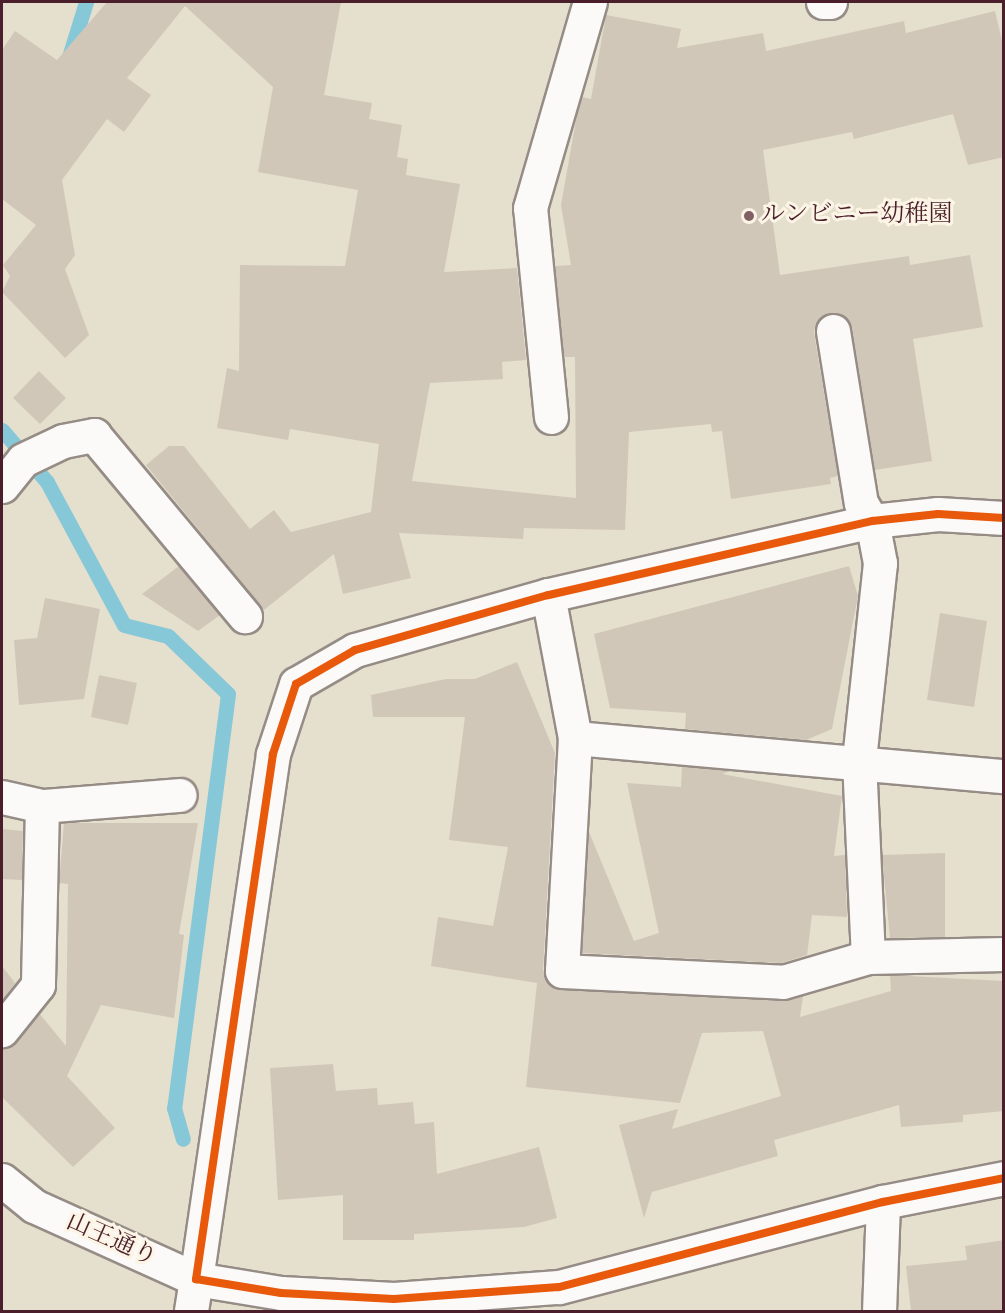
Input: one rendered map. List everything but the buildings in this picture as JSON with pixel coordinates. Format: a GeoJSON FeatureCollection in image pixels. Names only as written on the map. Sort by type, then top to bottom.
{"type":"FeatureCollection","features":[{"type":"Feature","properties":{"kind":"street"},"geometry":{"type":"LineString","coordinates":[[551,417],[530,208],[590,2]]}},
{"type":"Feature","properties":{"kind":"street"},"geometry":{"type":"LineString","coordinates":[[823,2],[830,2]]}},
{"type":"Feature","properties":{"kind":"street"},"geometry":{"type":"LineString","coordinates":[[833,331],[861,503],[872,521],[880,563],[859,760],[867,957]]}},
{"type":"Feature","properties":{"kind":"street"},"geometry":{"type":"LineString","coordinates":[[2,486],[23,460],[63,441],[94,435],[245,616]]}},
{"type":"Feature","properties":{"kind":"street"},"geometry":{"type":"LineString","coordinates":[[191,1311],[273,754],[296,684],[355,650],[548,595],[872,521],[938,514],[1004,518]]}},
{"type":"Feature","properties":{"kind":"street"},"geometry":{"type":"LineString","coordinates":[[548,595],[575,738],[562,971],[783,982],[867,957],[1004,954]]}},
{"type":"Feature","properties":{"kind":"street"},"geometry":{"type":"LineString","coordinates":[[575,738],[859,760],[1004,776]]}},
{"type":"Feature","properties":{"kind":"street"},"geometry":{"type":"LineString","coordinates":[[2,797],[42,806],[180,795]]}},
{"type":"Feature","properties":{"kind":"street"},"geometry":{"type":"LineString","coordinates":[[2,1030],[38,985],[42,806]]}},
{"type":"Feature","properties":{"kind":"street","name":"山王通り"},"geometry":{"type":"LineString","coordinates":[[2,1180],[34,1206],[196,1279],[281,1293],[394,1305],[559,1287],[883,1202],[1004,1178]]}},
{"type":"Feature","properties":{"kind":"street"},"geometry":{"type":"LineString","coordinates":[[879,1311],[883,1202]]}},
{"type":"Feature","properties":{"kind":"waterway"},"geometry":{"type":"LineString","coordinates":[[69,57],[86,2]]}},
{"type":"Feature","properties":{"kind":"waterway"},"geometry":{"type":"LineString","coordinates":[[2,430],[47,482],[124,625],[168,636],[228,694],[174,1108],[183,1139]]}},
{"type":"Feature","properties":{"kind":"cycle path"},"geometry":{"type":"LineString","coordinates":[[1004,518],[938,514],[872,521],[548,595],[355,650],[296,684],[273,754],[196,1279],[281,1293],[394,1299],[559,1287],[883,1202],[1004,1178]]}},
{"type":"Feature","properties":{"kind":"place","name":"ルンビニー幼稚園"},"geometry":{"type":"Point","coordinates":[749,216]}}]}
